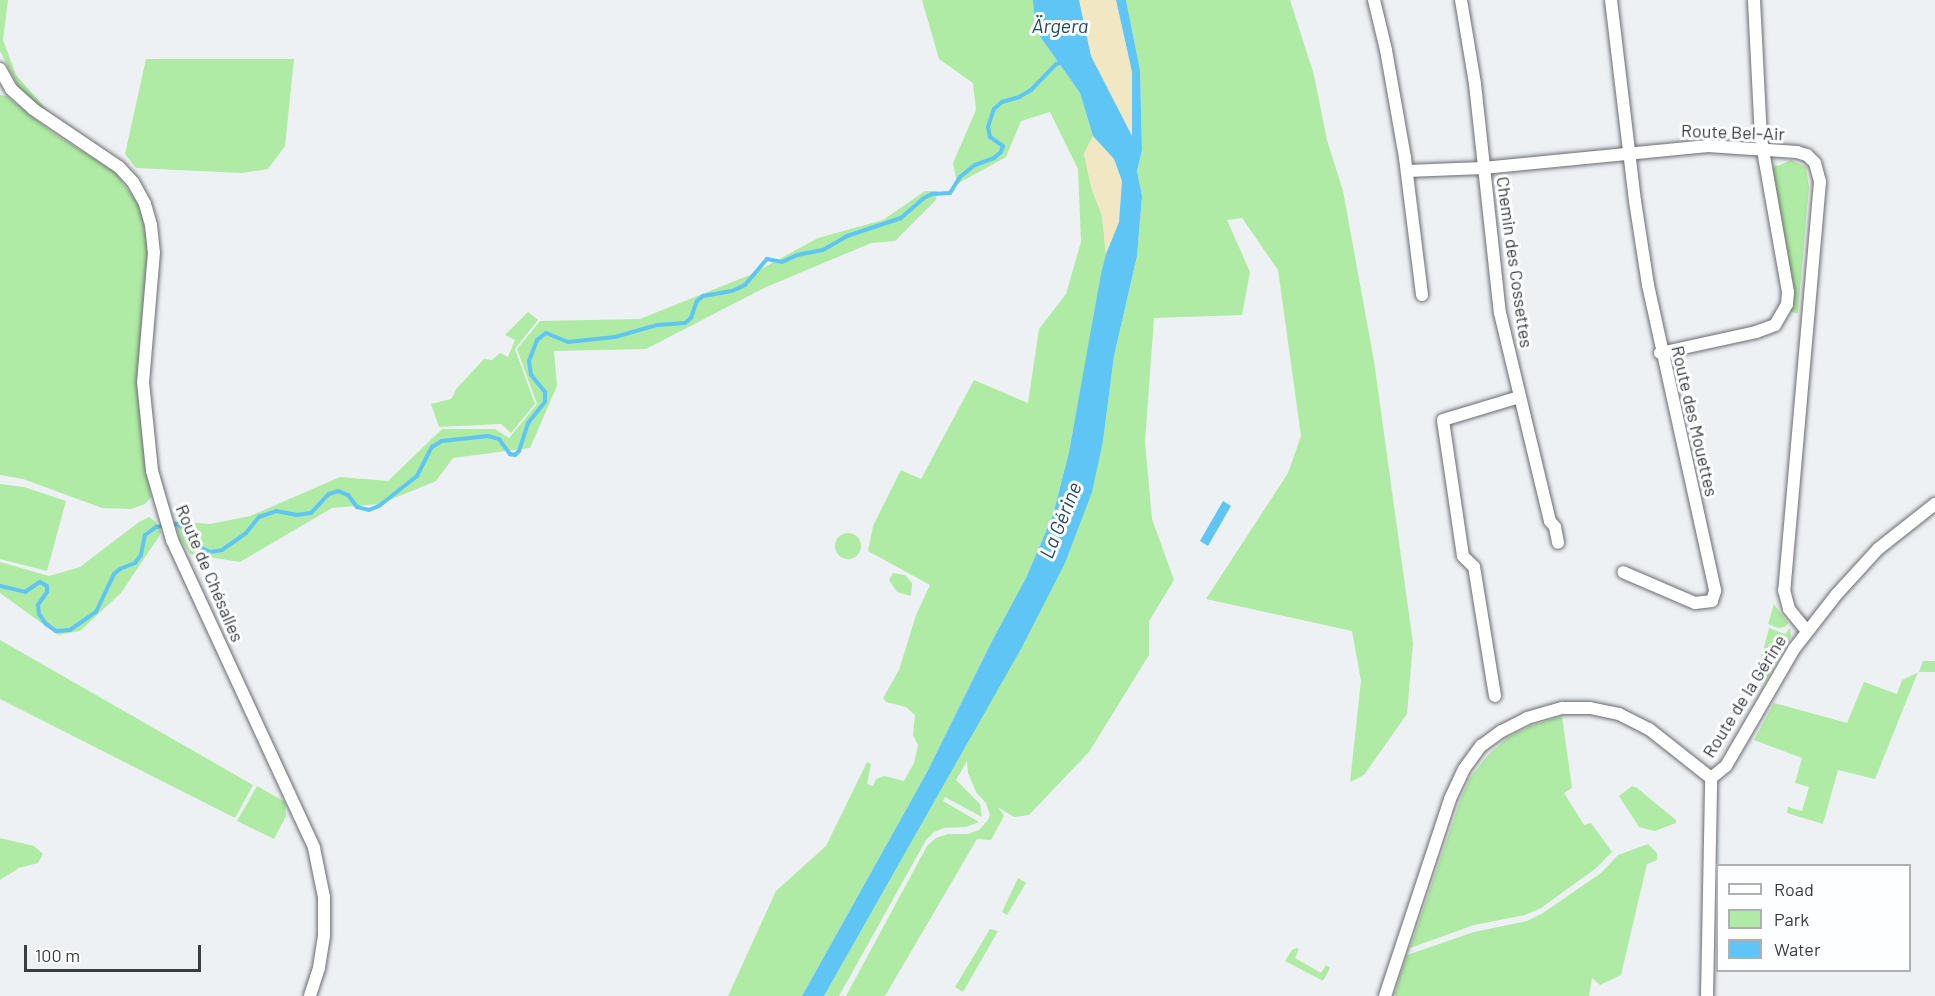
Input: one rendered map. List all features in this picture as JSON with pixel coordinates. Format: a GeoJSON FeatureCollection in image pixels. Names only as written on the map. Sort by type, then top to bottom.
{"type":"FeatureCollection","features":[{"type":"Feature","properties":{"kind":"street"},"geometry":{"type":"LineString","coordinates":[[1374,0],[1386,50],[1407,171],[1422,295]]}},
{"type":"Feature","properties":{"kind":"street"},"geometry":{"type":"LineString","coordinates":[[1461,0],[1475,84],[1483,168]]}},
{"type":"Feature","properties":{"kind":"street","name":"Route des Mouettes"},"geometry":{"type":"LineString","coordinates":[[1611,0],[1641,243],[1660,353],[1715,591],[1712,602],[1695,603],[1623,572]]}},
{"type":"Feature","properties":{"kind":"street"},"geometry":{"type":"LineString","coordinates":[[1660,353],[1756,332],[1775,325],[1785,312],[1788,292],[1763,150],[1757,87],[1754,0]]}},
{"type":"Feature","properties":{"kind":"street","name":"Route de Chésalles"},"geometry":{"type":"LineString","coordinates":[[1,75],[11,89],[33,109],[119,167],[133,182],[145,204],[151,225],[154,252],[143,382],[152,471],[172,540],[314,848],[324,897],[324,936],[319,968],[310,996]]}},
{"type":"Feature","properties":{"kind":"street","name":"Route Bel-Air"},"geometry":{"type":"LineString","coordinates":[[1407,171],[1483,168],[1708,146],[1807,155],[1815,163],[1820,182],[1784,590],[1789,609],[1807,631]]}},
{"type":"Feature","properties":{"kind":"street","name":"Chemin des Cossettes"},"geometry":{"type":"LineString","coordinates":[[1483,168],[1500,313],[1519,397],[1558,543]]}},
{"type":"Feature","properties":{"kind":"street"},"geometry":{"type":"LineString","coordinates":[[1495,696],[1474,567],[1464,556],[1443,420],[1519,397]]}},
{"type":"Feature","properties":{"kind":"street","name":"Route de la Gérine"},"geometry":{"type":"LineString","coordinates":[[1707,996],[1711,778],[1726,766],[1807,631],[1878,549],[1935,504]]}},
{"type":"Feature","properties":{"kind":"street"},"geometry":{"type":"LineString","coordinates":[[1385,996],[1450,799],[1464,769],[1481,746],[1502,731],[1527,718],[1563,708],[1590,708],[1619,714],[1649,729],[1711,778]]}},
{"type":"Feature","properties":{"kind":"green space"},"geometry":{"type":"Polygon","coordinates":[[[0,0],[8,0],[3,40],[16,75],[48,111],[47,113],[20,90],[0,51],[0,0]]]}},
{"type":"Feature","properties":{"kind":"green space"},"geometry":{"type":"Polygon","coordinates":[[[922,0],[1033,0],[1034,17],[1039,35],[1080,93],[1093,136],[1084,154],[1092,190],[1102,215],[1106,254],[1069,452],[1053,515],[1026,578],[926,774],[802,996],[728,996],[776,891],[826,846],[867,762],[871,764],[867,784],[873,786],[876,779],[884,776],[904,781],[914,763],[918,745],[913,735],[915,715],[906,707],[886,702],[883,698],[899,670],[916,615],[930,585],[868,551],[873,526],[901,470],[921,479],[974,380],[1028,403],[1039,329],[1066,294],[1081,242],[1078,169],[1050,112],[1021,121],[1006,157],[957,184],[953,163],[976,110],[973,83],[939,59],[922,0]]]}},
{"type":"Feature","properties":{"kind":"green space"},"geometry":{"type":"Polygon","coordinates":[[[1126,0],[1290,0],[1314,75],[1327,140],[1343,191],[1374,361],[1413,643],[1407,714],[1364,775],[1350,782],[1361,681],[1352,631],[1206,599],[1288,473],[1301,436],[1278,270],[1242,218],[1227,220],[1250,272],[1242,315],[1154,318],[1145,442],[1152,519],[1174,580],[1149,621],[1149,655],[1089,752],[1029,815],[1014,817],[998,807],[1004,816],[991,840],[977,839],[885,996],[846,996],[927,846],[936,838],[948,834],[968,834],[979,830],[988,820],[990,815],[986,803],[976,792],[968,773],[967,761],[956,780],[980,804],[982,817],[945,797],[943,801],[979,822],[966,827],[944,828],[934,832],[926,840],[839,996],[824,996],[968,742],[1103,441],[1114,356],[1137,256],[1142,196],[1137,171],[1142,150],[1140,70],[1126,0]]]}},
{"type":"Feature","properties":{"kind":"green space"},"geometry":{"type":"Polygon","coordinates":[[[146,59],[294,59],[285,146],[268,169],[242,173],[136,168],[125,154],[146,59]]]}},
{"type":"Feature","properties":{"kind":"green space"},"geometry":{"type":"Polygon","coordinates":[[[0,95],[6,96],[50,131],[115,172],[140,206],[149,251],[137,385],[151,497],[145,504],[131,509],[102,508],[23,479],[0,475],[0,95]]]}},
{"type":"Feature","properties":{"kind":"green space"},"geometry":{"type":"Polygon","coordinates":[[[1791,160],[1806,167],[1809,187],[1798,313],[1790,312],[1793,289],[1772,170],[1775,165],[1778,166],[1791,160]]]}},
{"type":"Feature","properties":{"kind":"green space"},"geometry":{"type":"Polygon","coordinates":[[[925,191],[937,191],[936,200],[895,241],[871,243],[764,288],[646,349],[554,351],[557,386],[530,448],[453,458],[436,481],[380,504],[332,508],[240,562],[190,554],[181,541],[174,521],[210,524],[250,516],[340,477],[388,481],[442,429],[495,429],[509,438],[537,404],[517,349],[540,321],[640,319],[750,275],[818,238],[883,220],[925,191]]]}},
{"type":"Feature","properties":{"kind":"green space"},"geometry":{"type":"Polygon","coordinates":[[[528,312],[538,320],[515,349],[535,404],[511,433],[501,424],[439,427],[431,404],[451,399],[457,388],[484,359],[492,360],[500,353],[508,357],[515,340],[505,335],[528,312]]]}},
{"type":"Feature","properties":{"kind":"green space"},"geometry":{"type":"Polygon","coordinates":[[[0,484],[24,487],[66,501],[47,571],[0,559],[0,484]]]}},
{"type":"Feature","properties":{"kind":"green space"},"geometry":{"type":"Polygon","coordinates":[[[149,517],[156,522],[161,532],[158,538],[121,593],[80,631],[58,635],[0,593],[0,562],[49,576],[80,567],[139,522],[149,517]]]}},
{"type":"Feature","properties":{"kind":"green space"},"geometry":{"type":"Polygon","coordinates":[[[848,533],[857,537],[861,546],[857,555],[848,559],[839,555],[835,546],[839,537],[848,533]]]}},
{"type":"Feature","properties":{"kind":"green space"},"geometry":{"type":"Polygon","coordinates":[[[893,573],[905,575],[912,583],[911,596],[897,592],[889,580],[893,573]]]}},
{"type":"Feature","properties":{"kind":"green space"},"geometry":{"type":"Polygon","coordinates":[[[1774,604],[1788,623],[1785,627],[1778,628],[1768,624],[1774,604]]]}},
{"type":"Feature","properties":{"kind":"green space"},"geometry":{"type":"Polygon","coordinates":[[[1769,628],[1785,634],[1790,628],[1791,636],[1766,681],[1761,683],[1751,678],[1760,662],[1769,628]]]}},
{"type":"Feature","properties":{"kind":"green space"},"geometry":{"type":"Polygon","coordinates":[[[0,640],[253,785],[235,818],[0,699],[0,640]]]}},
{"type":"Feature","properties":{"kind":"green space"},"geometry":{"type":"Polygon","coordinates":[[[1923,661],[1935,661],[1935,672],[1919,672],[1923,661]]]}},
{"type":"Feature","properties":{"kind":"green space"},"geometry":{"type":"Polygon","coordinates":[[[1918,673],[1875,779],[1838,770],[1823,824],[1787,813],[1788,807],[1802,811],[1809,787],[1795,783],[1802,758],[1754,740],[1774,703],[1847,723],[1864,682],[1897,694],[1902,680],[1918,673]]]}},
{"type":"Feature","properties":{"kind":"green space"},"geometry":{"type":"Polygon","coordinates":[[[1562,716],[1572,788],[1564,793],[1584,825],[1591,823],[1612,852],[1595,869],[1541,908],[1525,915],[1474,925],[1410,948],[1462,795],[1470,778],[1487,756],[1507,738],[1531,726],[1562,716]]]}},
{"type":"Feature","properties":{"kind":"green space"},"geometry":{"type":"Polygon","coordinates":[[[257,786],[285,802],[286,816],[274,839],[237,821],[257,786]]]}},
{"type":"Feature","properties":{"kind":"green space"},"geometry":{"type":"Polygon","coordinates":[[[1632,786],[1676,820],[1676,823],[1655,831],[1639,827],[1619,796],[1632,786]]]}},
{"type":"Feature","properties":{"kind":"green space"},"geometry":{"type":"Polygon","coordinates":[[[0,838],[34,846],[43,854],[38,863],[19,868],[0,880],[0,838]]]}},
{"type":"Feature","properties":{"kind":"green space"},"geometry":{"type":"Polygon","coordinates":[[[1648,844],[1657,853],[1657,860],[1647,864],[1621,975],[1600,985],[1592,978],[1589,996],[1394,996],[1407,955],[1474,932],[1527,921],[1543,913],[1601,873],[1618,855],[1648,844]]]}},
{"type":"Feature","properties":{"kind":"green space"},"geometry":{"type":"Polygon","coordinates":[[[1018,878],[1026,883],[1007,915],[1002,912],[1018,878]]]}},
{"type":"Feature","properties":{"kind":"green space"},"geometry":{"type":"Polygon","coordinates":[[[990,929],[998,931],[963,992],[955,987],[990,929]]]}},
{"type":"Feature","properties":{"kind":"green space"},"geometry":{"type":"Polygon","coordinates":[[[1299,949],[1295,958],[1321,973],[1326,965],[1330,968],[1323,981],[1285,961],[1292,950],[1299,949]]]}},
{"type":"Feature","properties":{"kind":"sand"},"geometry":{"type":"Polygon","coordinates":[[[1079,0],[1116,0],[1132,72],[1133,138],[1091,56],[1079,0]]]}},
{"type":"Feature","properties":{"kind":"sand"},"geometry":{"type":"Polygon","coordinates":[[[1093,136],[1114,159],[1122,181],[1119,222],[1106,254],[1102,215],[1092,190],[1084,154],[1093,136]]]}},
{"type":"Feature","properties":{"kind":"water","name":"Ärgera"},"geometry":{"type":"Polygon","coordinates":[[[1033,0],[1079,0],[1091,56],[1132,136],[1132,72],[1116,0],[1126,0],[1140,70],[1142,150],[1137,171],[1142,196],[1137,256],[1114,356],[1103,441],[1092,492],[1065,563],[1022,647],[824,996],[802,996],[926,774],[1026,578],[1053,515],[1069,452],[1101,274],[1106,254],[1119,222],[1122,181],[1114,159],[1093,136],[1080,93],[1039,35],[1034,17],[1033,0]]]}},
{"type":"Feature","properties":{"kind":"water"},"geometry":{"type":"Polygon","coordinates":[[[1223,501],[1231,506],[1208,546],[1200,541],[1223,501]]]}},
{"type":"Feature","properties":{"kind":"waterway"},"geometry":{"type":"LineString","coordinates":[[0,586],[25,592],[40,582],[47,586],[47,592],[38,605],[39,614],[46,624],[56,631],[70,630],[96,612],[114,574],[135,563],[141,555],[145,535],[156,527],[177,524],[187,530],[200,547],[210,552],[222,550],[246,533],[259,517],[276,511],[296,515],[311,513],[329,494],[338,491],[348,495],[357,507],[369,510],[379,506],[417,476],[432,447],[442,441],[488,436],[499,439],[510,454],[515,455],[519,451],[528,423],[545,402],[545,392],[531,375],[529,361],[537,340],[546,333],[568,342],[615,337],[657,325],[685,323],[691,318],[697,301],[703,296],[732,291],[745,285],[767,259],[782,262],[797,255],[823,250],[847,236],[901,218],[932,194],[950,193],[960,177],[975,165],[994,158],[1001,152],[1003,146],[990,137],[988,127],[994,109],[1002,102],[1019,97],[1031,90],[1056,64],[1063,62]]}},
{"type":"Feature","properties":{"kind":"water label","name":"La Gérine"},"geometry":{"type":"Point","coordinates":[1060,520]}}]}
